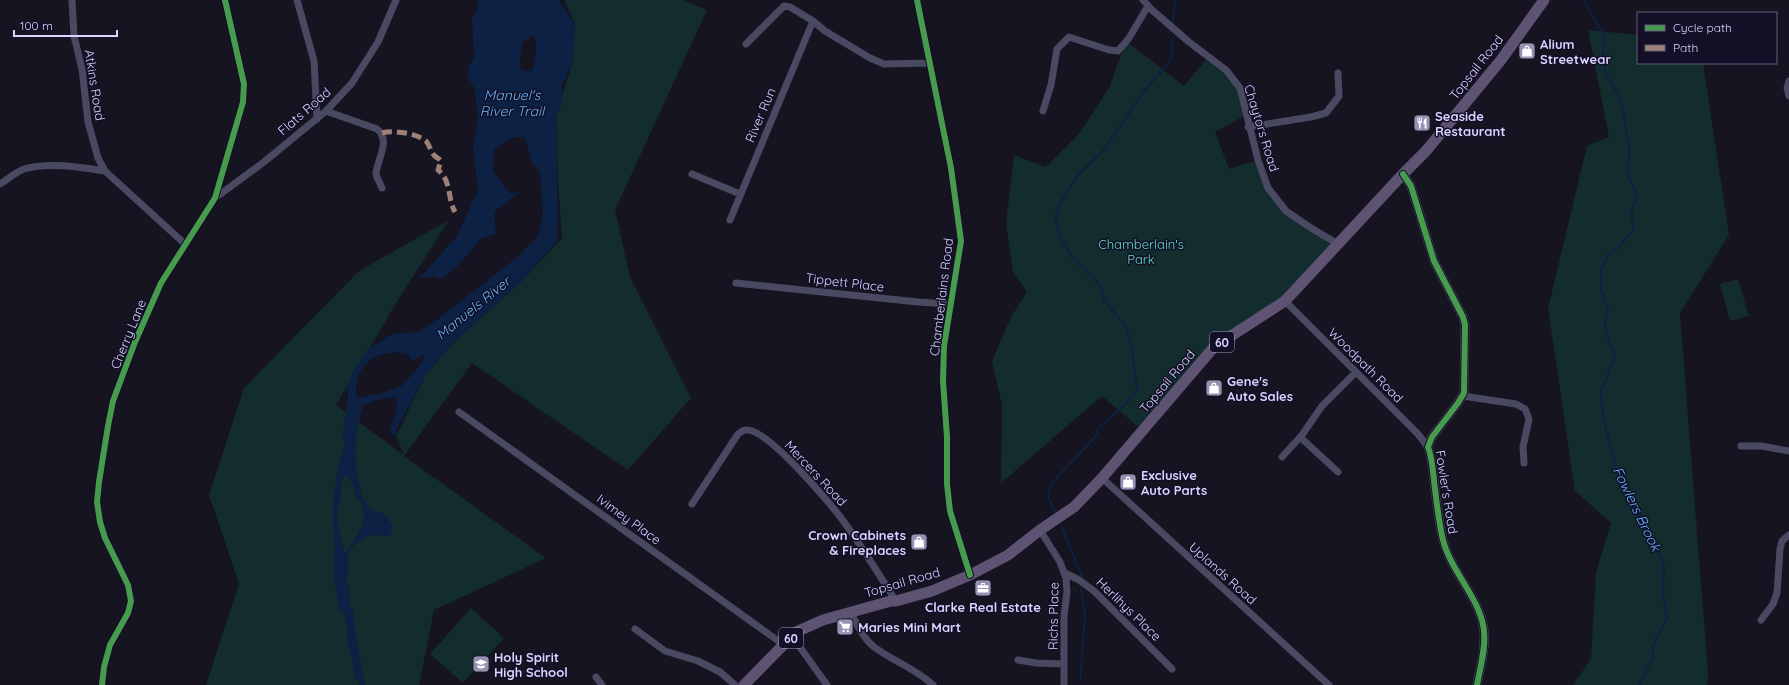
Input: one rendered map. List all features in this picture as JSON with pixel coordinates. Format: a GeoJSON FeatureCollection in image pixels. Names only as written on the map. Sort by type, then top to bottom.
{"type":"FeatureCollection","features":[{"type":"Feature","properties":{"kind":"main road","name":"Topsail Road"},"geometry":{"type":"LineString","coordinates":[[744,685],[796,632],[823,620],[850,611],[932,591],[970,575],[1008,555],[1040,530],[1074,507],[1102,478],[1214,347],[1285,301],[1402,174],[1426,151],[1491,72],[1544,0]]}},
{"type":"Feature","properties":{"kind":"street","name":"Atkins Road"},"geometry":{"type":"LineString","coordinates":[[72,0],[74,36],[82,69],[88,122],[98,158],[105,171]]}},
{"type":"Feature","properties":{"kind":"street","name":"Cherry Lane"},"geometry":{"type":"LineString","coordinates":[[102,685],[104,667],[110,645],[128,613],[131,601],[128,584],[105,538],[100,522],[97,502],[98,482],[108,426],[113,401],[135,342],[161,283],[215,198],[243,102],[244,84],[225,0]]}},
{"type":"Feature","properties":{"kind":"street"},"geometry":{"type":"LineString","coordinates":[[297,0],[314,61],[317,118]]}},
{"type":"Feature","properties":{"kind":"street","name":"Flats Road"},"geometry":{"type":"LineString","coordinates":[[215,198],[264,162],[326,111],[352,83],[378,42],[396,0]]}},
{"type":"Feature","properties":{"kind":"street","name":"Chamberlains Road"},"geometry":{"type":"LineString","coordinates":[[918,0],[951,168],[961,241],[944,346],[943,381],[947,437],[947,484],[950,511],[970,575]]}},
{"type":"Feature","properties":{"kind":"street"},"geometry":{"type":"LineString","coordinates":[[1043,111],[1051,86],[1057,49],[1069,38],[1109,50],[1118,51],[1129,38],[1146,3]]}},
{"type":"Feature","properties":{"kind":"street","name":"Chaytors Road"},"geometry":{"type":"LineString","coordinates":[[1146,3],[1189,42],[1226,70],[1240,88],[1248,127],[1268,188],[1286,211],[1338,244]]}},
{"type":"Feature","properties":{"kind":"street"},"geometry":{"type":"LineString","coordinates":[[746,44],[784,6],[790,7],[813,21],[825,31],[870,58],[884,64],[930,63]]}},
{"type":"Feature","properties":{"kind":"street","name":"River Run"},"geometry":{"type":"LineString","coordinates":[[730,220],[813,21]]}},
{"type":"Feature","properties":{"kind":"street"},"geometry":{"type":"LineString","coordinates":[[1248,127],[1326,113],[1339,96],[1338,73]]}},
{"type":"Feature","properties":{"kind":"street"},"geometry":{"type":"LineString","coordinates":[[1789,81],[1787,88],[1789,96]]}},
{"type":"Feature","properties":{"kind":"street"},"geometry":{"type":"LineString","coordinates":[[326,111],[377,129],[382,133],[384,140],[376,175],[382,188]]}},
{"type":"Feature","properties":{"kind":"street"},"geometry":{"type":"LineString","coordinates":[[0,184],[24,169],[46,166],[91,168],[105,171],[185,244]]}},
{"type":"Feature","properties":{"kind":"street"},"geometry":{"type":"LineString","coordinates":[[692,174],[740,194]]}},
{"type":"Feature","properties":{"kind":"street"},"geometry":{"type":"LineString","coordinates":[[1402,174],[1411,186],[1434,261],[1464,319],[1465,385],[1463,396],[1516,404],[1525,409],[1528,414],[1529,422],[1523,447],[1524,463]]}},
{"type":"Feature","properties":{"kind":"street","name":"Tippett Place"},"geometry":{"type":"LineString","coordinates":[[736,282],[918,302],[951,304]]}},
{"type":"Feature","properties":{"kind":"street","name":"Woodpath Road"},"geometry":{"type":"LineString","coordinates":[[1285,301],[1418,434],[1428,447]]}},
{"type":"Feature","properties":{"kind":"street"},"geometry":{"type":"LineString","coordinates":[[1282,457],[1300,438],[1322,406],[1356,372]]}},
{"type":"Feature","properties":{"kind":"street","name":"Fowler's Road"},"geometry":{"type":"LineString","coordinates":[[1463,396],[1432,437],[1428,447],[1431,457],[1436,501],[1445,545],[1449,556],[1479,612],[1484,626],[1484,648],[1477,685]]}},
{"type":"Feature","properties":{"kind":"street","name":"Ivimey Place"},"geometry":{"type":"LineString","coordinates":[[460,412],[784,645]]}},
{"type":"Feature","properties":{"kind":"street","name":"Mercers Road"},"geometry":{"type":"LineString","coordinates":[[692,504],[738,434],[745,429],[751,430],[776,447],[794,464],[843,520],[896,601]]}},
{"type":"Feature","properties":{"kind":"street"},"geometry":{"type":"LineString","coordinates":[[1300,438],[1338,472]]}},
{"type":"Feature","properties":{"kind":"street"},"geometry":{"type":"LineString","coordinates":[[1741,446],[1761,446],[1789,451]]}},
{"type":"Feature","properties":{"kind":"street","name":"Uplands Road"},"geometry":{"type":"LineString","coordinates":[[1102,478],[1329,685]]}},
{"type":"Feature","properties":{"kind":"street","name":"Richs Place"},"geometry":{"type":"LineString","coordinates":[[1040,530],[1060,562],[1065,574],[1067,587],[1064,616],[1064,685]]}},
{"type":"Feature","properties":{"kind":"street"},"geometry":{"type":"LineString","coordinates":[[1761,620],[1777,596],[1780,549],[1782,541],[1789,535]]}},
{"type":"Feature","properties":{"kind":"street","name":"Herlihys Place"},"geometry":{"type":"LineString","coordinates":[[1065,574],[1079,580],[1094,591],[1172,669]]}},
{"type":"Feature","properties":{"kind":"street"},"geometry":{"type":"LineString","coordinates":[[850,611],[861,632],[873,646],[924,676],[933,685]]}},
{"type":"Feature","properties":{"kind":"street"},"geometry":{"type":"LineString","coordinates":[[634,629],[665,651],[698,661],[720,672],[735,685]]}},
{"type":"Feature","properties":{"kind":"street"},"geometry":{"type":"LineString","coordinates":[[792,636],[827,685]]}},
{"type":"Feature","properties":{"kind":"street"},"geometry":{"type":"LineString","coordinates":[[1018,660],[1036,663],[1064,664]]}},
{"type":"Feature","properties":{"kind":"street"},"geometry":{"type":"LineString","coordinates":[[596,677],[602,685]]}},
{"type":"Feature","properties":{"kind":"green space"},"geometry":{"type":"Polygon","coordinates":[[[564,0],[684,0],[707,10],[615,210],[630,277],[691,398],[628,470],[472,363],[404,456],[546,558],[434,610],[419,685],[206,685],[239,584],[209,495],[244,388],[359,271],[449,220],[398,300],[336,405],[404,455],[396,436],[425,376],[450,346],[524,279],[562,238],[556,115],[573,61],[575,24],[564,0]]]}},
{"type":"Feature","properties":{"kind":"green space"},"geometry":{"type":"Polygon","coordinates":[[[1588,30],[1637,35],[1637,64],[1703,64],[1729,235],[1680,313],[1708,674],[1707,685],[1573,685],[1591,659],[1596,573],[1611,523],[1575,491],[1548,308],[1587,146],[1609,137],[1588,30]]]}},
{"type":"Feature","properties":{"kind":"green space","name":"Chamberlain's Park"},"geometry":{"type":"Polygon","coordinates":[[[1126,41],[1184,86],[1209,56],[1240,88],[1246,115],[1215,132],[1229,169],[1258,160],[1268,188],[1286,211],[1338,244],[1285,301],[1214,347],[1143,431],[1102,396],[1001,483],[1002,405],[992,361],[1011,317],[1027,292],[1013,272],[1006,224],[1014,155],[1046,167],[1079,134],[1109,88],[1126,41]]]}},
{"type":"Feature","properties":{"kind":"green space"},"geometry":{"type":"Polygon","coordinates":[[[1738,279],[1749,316],[1730,321],[1720,284],[1738,279]]]}},
{"type":"Feature","properties":{"kind":"green space"},"geometry":{"type":"Polygon","coordinates":[[[471,608],[504,638],[463,683],[430,654],[471,608]]]}},
{"type":"Feature","properties":{"kind":"water","name":"Manuel's River Trail"},"geometry":{"type":"Polygon","coordinates":[[[478,0],[558,0],[575,24],[573,61],[562,85],[562,105],[556,115],[557,241],[524,279],[450,346],[425,376],[397,428],[396,436],[390,433],[397,406],[395,397],[381,399],[363,405],[358,424],[355,451],[358,480],[364,499],[370,508],[382,513],[393,527],[390,535],[373,535],[359,542],[352,548],[348,557],[349,571],[346,579],[349,587],[350,607],[353,609],[356,638],[365,685],[360,685],[354,676],[353,661],[347,644],[347,626],[343,610],[339,609],[334,577],[335,543],[333,531],[333,500],[338,467],[345,447],[343,437],[344,420],[348,414],[346,410],[348,399],[347,387],[356,367],[368,349],[392,334],[418,332],[441,317],[520,255],[538,236],[543,214],[540,173],[531,161],[525,137],[511,138],[494,149],[493,171],[510,193],[520,192],[494,212],[496,234],[482,238],[453,271],[441,279],[432,276],[419,279],[457,236],[478,190],[473,148],[478,118],[475,89],[468,78],[469,66],[474,57],[472,19],[477,9],[478,0]],[[534,35],[522,43],[519,67],[524,71],[532,70],[536,48],[534,35]],[[397,352],[375,357],[360,371],[356,387],[357,398],[383,393],[403,385],[425,359],[424,355],[412,361],[408,355],[397,352]],[[345,474],[341,486],[341,497],[337,515],[338,528],[345,554],[359,532],[364,519],[364,512],[351,481],[345,474]]]}},
{"type":"Feature","properties":{"kind":"waterway"},"geometry":{"type":"LineString","coordinates":[[1172,24],[1176,0]]}},
{"type":"Feature","properties":{"kind":"waterway","name":"Fowlers Brook"},"geometry":{"type":"LineString","coordinates":[[1583,0],[1604,35],[1603,54],[1606,75],[1621,100],[1630,153],[1626,169],[1637,196],[1631,214],[1634,229],[1619,247],[1609,253],[1601,270],[1601,289],[1608,311],[1605,322],[1608,339],[1615,356],[1601,392],[1603,418],[1617,470],[1629,498],[1664,564],[1663,596],[1667,618],[1653,645],[1653,657],[1639,685]]}},
{"type":"Feature","properties":{"kind":"waterway"},"geometry":{"type":"LineString","coordinates":[[1056,514],[1048,497],[1050,485],[1095,437],[1099,427],[1124,406],[1137,391],[1132,350],[1126,327],[1104,300],[1100,285],[1072,257],[1061,239],[1055,216],[1063,198],[1079,174],[1103,151],[1145,90],[1171,60],[1173,37]]}},
{"type":"Feature","properties":{"kind":"waterway"},"geometry":{"type":"LineString","coordinates":[[1062,528],[1082,577]]}},
{"type":"Feature","properties":{"kind":"waterway"},"geometry":{"type":"LineString","coordinates":[[1080,683],[1085,615],[1081,589]]}},
{"type":"Feature","properties":{"kind":"marked path"},"geometry":{"type":"LineString","coordinates":[[382,133],[405,133],[417,136],[426,141],[435,156],[441,161],[438,170],[445,179],[455,212]]}},
{"type":"Feature","properties":{"kind":"cycle path"},"geometry":{"type":"LineString","coordinates":[[102,685],[104,667],[110,645],[128,613],[131,601],[128,585],[105,538],[100,522],[97,502],[108,426],[113,401],[135,342],[161,283],[215,198],[243,102],[244,84],[225,0]]}},
{"type":"Feature","properties":{"kind":"cycle path"},"geometry":{"type":"LineString","coordinates":[[917,0],[951,168],[961,241],[944,346],[943,381],[947,437],[947,484],[950,511],[970,575]]}},
{"type":"Feature","properties":{"kind":"cycle path"},"geometry":{"type":"LineString","coordinates":[[1403,174],[1411,186],[1434,261],[1463,317],[1465,325],[1464,393],[1432,437],[1428,447],[1432,462],[1438,514],[1443,540],[1452,563],[1472,597],[1482,619],[1484,645],[1477,685]]}},
{"type":"Feature","properties":{"kind":"place","name":"Alium Streetwear"},"geometry":{"type":"Point","coordinates":[1527,51]}},
{"type":"Feature","properties":{"kind":"place","name":"Seaside Restaurant"},"geometry":{"type":"Point","coordinates":[1422,123]}},
{"type":"Feature","properties":{"kind":"place","name":"Gene's Auto Sales"},"geometry":{"type":"Point","coordinates":[1214,388]}},
{"type":"Feature","properties":{"kind":"place","name":"Exclusive Auto Parts"},"geometry":{"type":"Point","coordinates":[1128,482]}},
{"type":"Feature","properties":{"kind":"place","name":"Crown Cabinets & Fireplaces"},"geometry":{"type":"Point","coordinates":[919,542]}},
{"type":"Feature","properties":{"kind":"place","name":"Clarke Real Estate"},"geometry":{"type":"Point","coordinates":[983,588]}},
{"type":"Feature","properties":{"kind":"place","name":"Maries Mini Mart"},"geometry":{"type":"Point","coordinates":[845,627]}},
{"type":"Feature","properties":{"kind":"place","name":"Holy Spirit High School"},"geometry":{"type":"Point","coordinates":[481,664]}},
{"type":"Feature","properties":{"kind":"water label","name":"Manuels River"},"geometry":{"type":"Point","coordinates":[473,308]}}]}
